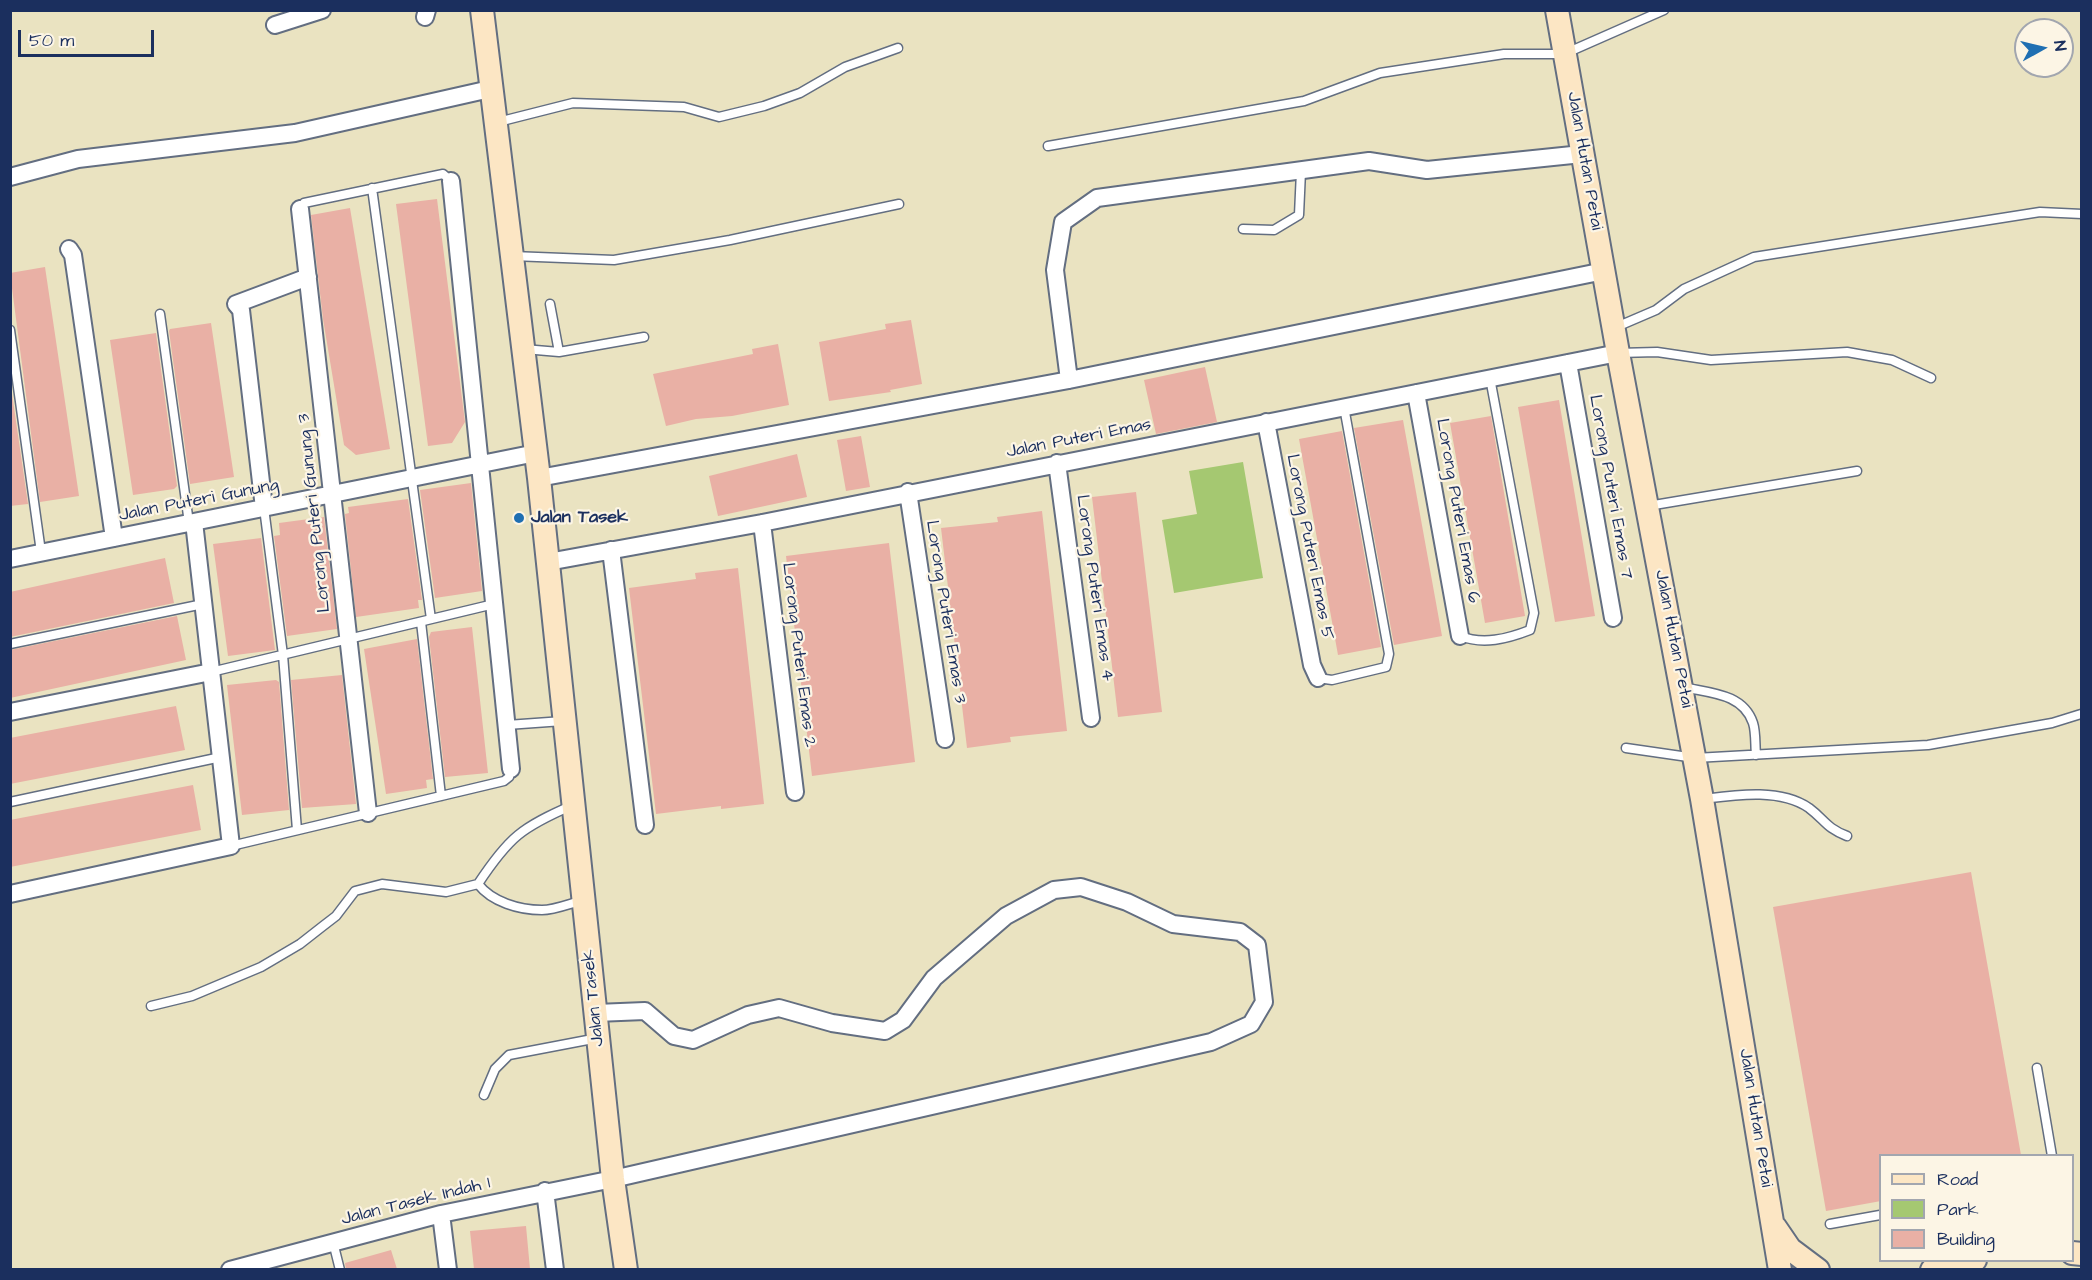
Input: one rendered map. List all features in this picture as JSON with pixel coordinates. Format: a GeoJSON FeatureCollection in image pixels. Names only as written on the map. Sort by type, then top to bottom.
{"type":"FeatureCollection","features":[{"type":"Feature","properties":{"kind":"main road","name":"Jalan Tasek"},"geometry":{"type":"LineString","coordinates":[[482,10],[539,478],[613,1179],[626,1269]]}},
{"type":"Feature","properties":{"kind":"main road","name":"Jalan Hutan Petai"},"geometry":{"type":"LineString","coordinates":[[1557,10],[1618,353],[1695,758],[1780,1269]]}},
{"type":"Feature","properties":{"kind":"main road"},"geometry":{"type":"LineString","coordinates":[[1762,1269],[1773,1228]]}},
{"type":"Feature","properties":{"kind":"main road"},"geometry":{"type":"LineString","coordinates":[[1773,1228],[1790,1249],[1818,1269]]}},
{"type":"Feature","properties":{"kind":"main road"},"geometry":{"type":"LineString","coordinates":[[1932,1269],[1965,1262]]}},
{"type":"Feature","properties":{"kind":"street"},"geometry":{"type":"LineString","coordinates":[[275,25],[322,10]]}},
{"type":"Feature","properties":{"kind":"street"},"geometry":{"type":"LineString","coordinates":[[10,177],[78,159],[295,133],[490,89]]}},
{"type":"Feature","properties":{"kind":"street"},"geometry":{"type":"LineString","coordinates":[[1069,380],[1055,270],[1063,222],[1097,198],[1369,161],[1427,170],[1582,153]]}},
{"type":"Feature","properties":{"kind":"street"},"geometry":{"type":"LineString","coordinates":[[451,181],[511,770]]}},
{"type":"Feature","properties":{"kind":"street","name":"Lorong Puteri Gunung 3"},"geometry":{"type":"LineString","coordinates":[[300,209],[368,813]]}},
{"type":"Feature","properties":{"kind":"street"},"geometry":{"type":"LineString","coordinates":[[69,249],[74,267],[114,538]]}},
{"type":"Feature","properties":{"kind":"street"},"geometry":{"type":"LineString","coordinates":[[539,478],[1069,380],[1604,271]]}},
{"type":"Feature","properties":{"kind":"street"},"geometry":{"type":"LineString","coordinates":[[264,508],[241,310],[236,304],[308,277]]}},
{"type":"Feature","properties":{"kind":"street","name":"Jalan Puteri Emas"},"geometry":{"type":"LineString","coordinates":[[548,562],[762,523],[908,492],[1618,353]]}},
{"type":"Feature","properties":{"kind":"street","name":"Lorong Puteri Emas 7"},"geometry":{"type":"LineString","coordinates":[[1568,363],[1613,618]]}},
{"type":"Feature","properties":{"kind":"street","name":"Lorong Puteri Emas 6"},"geometry":{"type":"LineString","coordinates":[[1416,393],[1460,636]]}},
{"type":"Feature","properties":{"kind":"street","name":"Lorong Puteri Emas 5"},"geometry":{"type":"LineString","coordinates":[[1266,422],[1312,665],[1318,678]]}},
{"type":"Feature","properties":{"kind":"street","name":"Jalan Puteri Gunung"},"geometry":{"type":"LineString","coordinates":[[10,559],[536,453]]}},
{"type":"Feature","properties":{"kind":"street","name":"Lorong Puteri Emas 4"},"geometry":{"type":"LineString","coordinates":[[1057,463],[1091,718]]}},
{"type":"Feature","properties":{"kind":"street","name":"Lorong Puteri Emas 3"},"geometry":{"type":"LineString","coordinates":[[908,492],[945,739]]}},
{"type":"Feature","properties":{"kind":"street"},"geometry":{"type":"LineString","coordinates":[[10,894],[231,846],[192,522]]}},
{"type":"Feature","properties":{"kind":"street","name":"Lorong Puteri Emas 2"},"geometry":{"type":"LineString","coordinates":[[762,523],[795,792]]}},
{"type":"Feature","properties":{"kind":"street"},"geometry":{"type":"LineString","coordinates":[[610,550],[645,825]]}},
{"type":"Feature","properties":{"kind":"street"},"geometry":{"type":"LineString","coordinates":[[10,712],[211,672]]}},
{"type":"Feature","properties":{"kind":"street","name":"Jalan Tasek Indah 1"},"geometry":{"type":"LineString","coordinates":[[230,1269],[264,1265],[333,1242],[441,1214],[545,1191],[613,1179],[1211,1042],[1251,1024],[1264,1002],[1257,945],[1240,932],[1173,924],[1127,902],[1082,887],[1054,890],[1006,916],[934,978],[903,1020],[885,1031],[832,1023],[780,1008],[748,1015],[693,1040],[674,1036],[645,1011],[596,1013]]}},
{"type":"Feature","properties":{"kind":"street"},"geometry":{"type":"LineString","coordinates":[[545,1191],[555,1269]]}},
{"type":"Feature","properties":{"kind":"street"},"geometry":{"type":"LineString","coordinates":[[441,1214],[448,1269]]}},
{"type":"Feature","properties":{"kind":"lane"},"geometry":{"type":"LineString","coordinates":[[1048,146],[1304,101],[1380,73],[1504,54],[1564,54],[1664,10]]}},
{"type":"Feature","properties":{"kind":"lane"},"geometry":{"type":"LineString","coordinates":[[494,122],[573,104],[684,107],[719,117],[764,106],[791,96],[845,67],[898,48]]}},
{"type":"Feature","properties":{"kind":"lane"},"geometry":{"type":"LineString","coordinates":[[1243,229],[1274,230],[1299,215],[1301,171]]}},
{"type":"Feature","properties":{"kind":"lane"},"geometry":{"type":"LineString","coordinates":[[300,209],[304,202],[443,174],[451,181]]}},
{"type":"Feature","properties":{"kind":"lane"},"geometry":{"type":"LineString","coordinates":[[372,188],[413,478],[430,619]]}},
{"type":"Feature","properties":{"kind":"lane"},"geometry":{"type":"LineString","coordinates":[[512,256],[614,260],[730,240],[899,204]]}},
{"type":"Feature","properties":{"kind":"lane"},"geometry":{"type":"LineString","coordinates":[[1614,328],[1656,310],[1684,289],[1754,257],[2040,212],[2082,214]]}},
{"type":"Feature","properties":{"kind":"lane"},"geometry":{"type":"LineString","coordinates":[[550,304],[559,352]]}},
{"type":"Feature","properties":{"kind":"lane"},"geometry":{"type":"LineString","coordinates":[[160,314],[192,522]]}},
{"type":"Feature","properties":{"kind":"lane"},"geometry":{"type":"LineString","coordinates":[[10,330],[41,552]]}},
{"type":"Feature","properties":{"kind":"lane"},"geometry":{"type":"LineString","coordinates":[[523,349],[559,352],[644,337]]}},
{"type":"Feature","properties":{"kind":"lane"},"geometry":{"type":"LineString","coordinates":[[1618,353],[1657,352],[1711,360],[1847,352],[1892,360],[1931,378]]}},
{"type":"Feature","properties":{"kind":"lane"},"geometry":{"type":"LineString","coordinates":[[1460,636],[1476,643],[1517,635],[1530,630],[1534,613],[1490,378]]}},
{"type":"Feature","properties":{"kind":"lane"},"geometry":{"type":"LineString","coordinates":[[1318,678],[1332,680],[1386,667],[1389,654],[1344,407]]}},
{"type":"Feature","properties":{"kind":"lane"},"geometry":{"type":"LineString","coordinates":[[1647,506],[1857,471]]}},
{"type":"Feature","properties":{"kind":"lane"},"geometry":{"type":"LineString","coordinates":[[264,508],[283,655],[297,830]]}},
{"type":"Feature","properties":{"kind":"lane"},"geometry":{"type":"LineString","coordinates":[[10,644],[203,604]]}},
{"type":"Feature","properties":{"kind":"lane"},"geometry":{"type":"LineString","coordinates":[[211,672],[494,604]]}},
{"type":"Feature","properties":{"kind":"lane"},"geometry":{"type":"LineString","coordinates":[[420,622],[441,796]]}},
{"type":"Feature","properties":{"kind":"lane"},"geometry":{"type":"LineString","coordinates":[[1682,687],[1726,696],[1745,706],[1754,724],[1756,755]]}},
{"type":"Feature","properties":{"kind":"lane"},"geometry":{"type":"LineString","coordinates":[[1626,748],[1695,758],[1928,745],[2052,723],[2081,714]]}},
{"type":"Feature","properties":{"kind":"lane"},"geometry":{"type":"LineString","coordinates":[[507,725],[564,721]]}},
{"type":"Feature","properties":{"kind":"lane"},"geometry":{"type":"LineString","coordinates":[[10,802],[220,757]]}},
{"type":"Feature","properties":{"kind":"lane"},"geometry":{"type":"LineString","coordinates":[[231,846],[504,781],[509,777],[511,770]]}},
{"type":"Feature","properties":{"kind":"lane"},"geometry":{"type":"LineString","coordinates":[[1702,799],[1775,795],[1809,808],[1830,829],[1847,836]]}},
{"type":"Feature","properties":{"kind":"lane"},"geometry":{"type":"LineString","coordinates":[[151,1006],[192,996],[261,967],[300,944],[323,927],[336,916],[355,891],[382,885],[446,891],[478,884],[508,842],[536,821],[573,805]]}},
{"type":"Feature","properties":{"kind":"lane"},"geometry":{"type":"LineString","coordinates":[[478,884],[485,892],[505,904],[543,910],[584,900]]}},
{"type":"Feature","properties":{"kind":"lane"},"geometry":{"type":"LineString","coordinates":[[484,1095],[495,1069],[509,1055],[598,1038]]}},
{"type":"Feature","properties":{"kind":"lane"},"geometry":{"type":"LineString","coordinates":[[2037,1068],[2052,1154]]}},
{"type":"Feature","properties":{"kind":"lane"},"geometry":{"type":"LineString","coordinates":[[1830,1224],[1879,1215]]}},
{"type":"Feature","properties":{"kind":"lane"},"geometry":{"type":"LineString","coordinates":[[333,1242],[340,1269]]}},
{"type":"Feature","properties":{"kind":"green space"},"geometry":{"type":"Polygon","coordinates":[[[1243,462],[1263,578],[1174,593],[1162,520],[1197,514],[1189,471],[1243,462]]]}},
{"type":"Feature","properties":{"kind":"building"},"geometry":{"type":"Polygon","coordinates":[[[437,199],[465,422],[452,443],[428,446],[396,204],[437,199]]]}},
{"type":"Feature","properties":{"kind":"building"},"geometry":{"type":"Polygon","coordinates":[[[350,208],[390,449],[356,455],[344,445],[323,319],[311,215],[350,208]]]}},
{"type":"Feature","properties":{"kind":"building"},"geometry":{"type":"Polygon","coordinates":[[[45,267],[79,496],[40,502],[10,273],[45,267]]]}},
{"type":"Feature","properties":{"kind":"building"},"geometry":{"type":"Polygon","coordinates":[[[911,320],[922,384],[890,390],[891,392],[829,401],[819,342],[886,329],[885,324],[911,320]]]}},
{"type":"Feature","properties":{"kind":"building"},"geometry":{"type":"Polygon","coordinates":[[[211,323],[234,477],[190,484],[169,331],[211,323]]]}},
{"type":"Feature","properties":{"kind":"building"},"geometry":{"type":"Polygon","coordinates":[[[156,333],[177,486],[174,489],[133,495],[110,340],[156,333]]]}},
{"type":"Feature","properties":{"kind":"building"},"geometry":{"type":"Polygon","coordinates":[[[778,344],[789,405],[732,416],[696,419],[666,426],[653,374],[753,354],[752,349],[778,344]]]}},
{"type":"Feature","properties":{"kind":"building"},"geometry":{"type":"Polygon","coordinates":[[[1205,367],[1217,422],[1156,434],[1144,380],[1205,367]]]}},
{"type":"Feature","properties":{"kind":"building"},"geometry":{"type":"Polygon","coordinates":[[[10,380],[28,504],[10,506],[10,380]]]}},
{"type":"Feature","properties":{"kind":"building"},"geometry":{"type":"Polygon","coordinates":[[[1559,400],[1595,616],[1555,622],[1518,407],[1559,400]]]}},
{"type":"Feature","properties":{"kind":"building"},"geometry":{"type":"Polygon","coordinates":[[[1491,416],[1525,616],[1485,623],[1450,423],[1491,416]]]}},
{"type":"Feature","properties":{"kind":"building"},"geometry":{"type":"Polygon","coordinates":[[[1403,420],[1442,636],[1394,645],[1354,428],[1403,420]]]}},
{"type":"Feature","properties":{"kind":"building"},"geometry":{"type":"Polygon","coordinates":[[[1342,431],[1381,647],[1338,655],[1299,439],[1342,431]]]}},
{"type":"Feature","properties":{"kind":"building"},"geometry":{"type":"Polygon","coordinates":[[[861,436],[870,487],[846,491],[837,440],[861,436]]]}},
{"type":"Feature","properties":{"kind":"building"},"geometry":{"type":"Polygon","coordinates":[[[797,454],[807,497],[718,516],[709,476],[797,454]]]}},
{"type":"Feature","properties":{"kind":"building"},"geometry":{"type":"Polygon","coordinates":[[[471,483],[482,591],[435,598],[420,490],[471,483]]]}},
{"type":"Feature","properties":{"kind":"building"},"geometry":{"type":"Polygon","coordinates":[[[1136,492],[1162,712],[1118,717],[1092,497],[1136,492]]]}},
{"type":"Feature","properties":{"kind":"building"},"geometry":{"type":"Polygon","coordinates":[[[408,499],[422,600],[418,600],[419,608],[356,617],[345,514],[349,513],[348,507],[408,499]]]}},
{"type":"Feature","properties":{"kind":"building"},"geometry":{"type":"Polygon","coordinates":[[[1042,511],[1067,731],[1010,737],[1011,742],[967,748],[941,528],[998,522],[997,517],[1042,511]]]}},
{"type":"Feature","properties":{"kind":"building"},"geometry":{"type":"Polygon","coordinates":[[[324,517],[337,629],[287,636],[274,536],[280,535],[279,523],[324,517]]]}},
{"type":"Feature","properties":{"kind":"building"},"geometry":{"type":"Polygon","coordinates":[[[261,538],[275,650],[228,656],[213,544],[261,538]]]}},
{"type":"Feature","properties":{"kind":"building"},"geometry":{"type":"Polygon","coordinates":[[[889,543],[915,762],[812,776],[786,556],[889,543]]]}},
{"type":"Feature","properties":{"kind":"building"},"geometry":{"type":"Polygon","coordinates":[[[165,558],[174,603],[10,637],[10,592],[165,558]]]}},
{"type":"Feature","properties":{"kind":"building"},"geometry":{"type":"Polygon","coordinates":[[[738,568],[764,804],[721,809],[721,806],[656,814],[629,588],[696,579],[695,573],[738,568]]]}},
{"type":"Feature","properties":{"kind":"building"},"geometry":{"type":"Polygon","coordinates":[[[177,616],[186,660],[10,698],[10,650],[177,616]]]}},
{"type":"Feature","properties":{"kind":"building"},"geometry":{"type":"Polygon","coordinates":[[[472,627],[488,773],[445,777],[429,637],[431,632],[472,627]]]}},
{"type":"Feature","properties":{"kind":"building"},"geometry":{"type":"Polygon","coordinates":[[[417,639],[433,779],[426,780],[427,788],[386,794],[364,649],[417,639]]]}},
{"type":"Feature","properties":{"kind":"building"},"geometry":{"type":"Polygon","coordinates":[[[342,675],[356,804],[302,808],[291,680],[342,675]]]}},
{"type":"Feature","properties":{"kind":"building"},"geometry":{"type":"Polygon","coordinates":[[[276,680],[279,682],[289,810],[242,815],[227,685],[276,680]]]}},
{"type":"Feature","properties":{"kind":"building"},"geometry":{"type":"Polygon","coordinates":[[[176,706],[185,750],[10,784],[10,738],[176,706]]]}},
{"type":"Feature","properties":{"kind":"building"},"geometry":{"type":"Polygon","coordinates":[[[193,785],[201,830],[10,867],[10,820],[193,785]]]}},
{"type":"Feature","properties":{"kind":"building"},"geometry":{"type":"Polygon","coordinates":[[[1971,872],[2021,1154],[1879,1154],[1879,1201],[1826,1211],[1773,907],[1971,872]]]}},
{"type":"Feature","properties":{"kind":"building"},"geometry":{"type":"Polygon","coordinates":[[[526,1226],[530,1269],[474,1269],[470,1231],[526,1226]]]}},
{"type":"Feature","properties":{"kind":"building"},"geometry":{"type":"Polygon","coordinates":[[[391,1250],[397,1269],[346,1269],[345,1263],[391,1250]]]}},
{"type":"Feature","properties":{"kind":"place","name":"Jalan Tasek"},"geometry":{"type":"Point","coordinates":[519,518]}}]}
